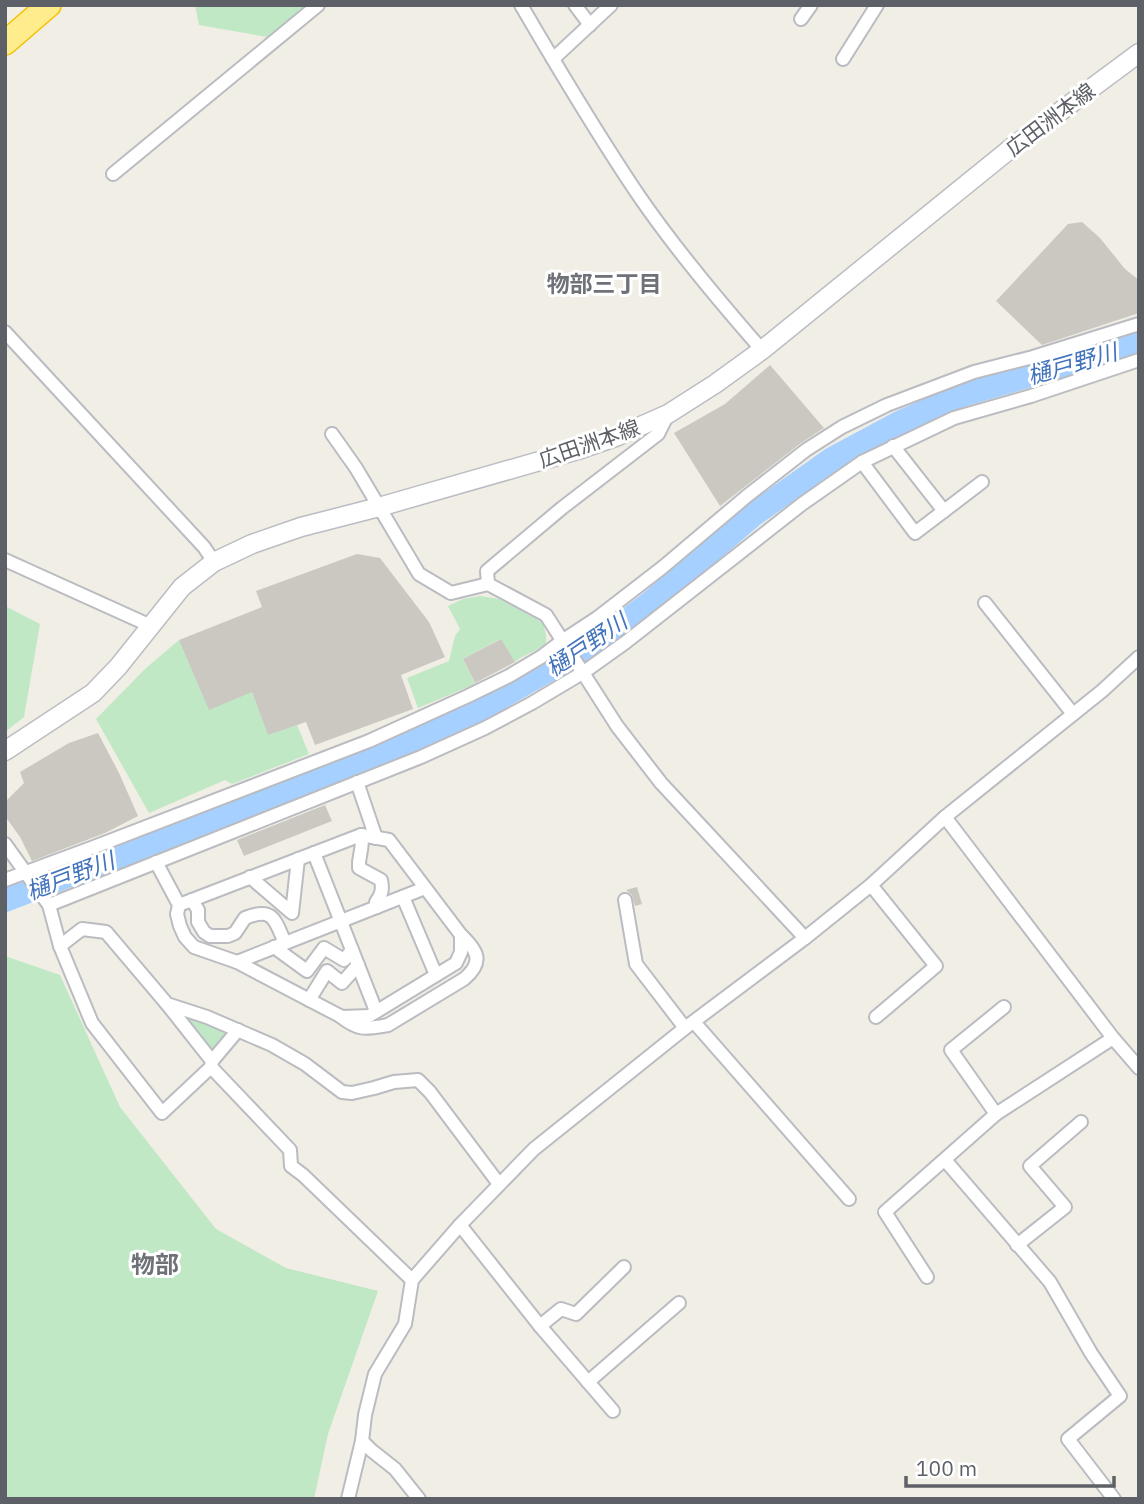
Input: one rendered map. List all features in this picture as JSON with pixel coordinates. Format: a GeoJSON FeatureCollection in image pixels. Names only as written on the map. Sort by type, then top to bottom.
{"type":"FeatureCollection","features":[{"type":"Feature","properties":{"kind":"highway"},"geometry":{"type":"LineString","coordinates":[[5,43],[49,5]]}},
{"type":"Feature","properties":{"kind":"main road","name":"広田洲本線"},"geometry":{"type":"LineString","coordinates":[[5,751],[93,693],[118,667],[182,587],[214,562],[252,544],[301,527],[578,450],[668,414],[762,350],[1015,145],[1139,53]]}},
{"type":"Feature","properties":{"kind":"street"},"geometry":{"type":"LineString","coordinates":[[113,174],[318,5]]}},
{"type":"Feature","properties":{"kind":"street"},"geometry":{"type":"LineString","coordinates":[[521,5],[640,198],[713,294],[762,350]]}},
{"type":"Feature","properties":{"kind":"street"},"geometry":{"type":"LineString","coordinates":[[575,5],[590,25]]}},
{"type":"Feature","properties":{"kind":"street"},"geometry":{"type":"LineString","coordinates":[[552,59],[611,5]]}},
{"type":"Feature","properties":{"kind":"street"},"geometry":{"type":"LineString","coordinates":[[801,19],[811,5]]}},
{"type":"Feature","properties":{"kind":"street"},"geometry":{"type":"LineString","coordinates":[[843,59],[877,5]]}},
{"type":"Feature","properties":{"kind":"street"},"geometry":{"type":"LineString","coordinates":[[5,880],[369,741],[509,676],[541,657],[632,593],[747,496],[806,450],[842,427],[887,405],[974,372],[1139,324]]}},
{"type":"Feature","properties":{"kind":"street"},"geometry":{"type":"LineString","coordinates":[[5,332],[204,547],[214,562]]}},
{"type":"Feature","properties":{"kind":"street"},"geometry":{"type":"LineString","coordinates":[[49,905],[468,736],[584,672],[792,511],[862,462],[954,418],[1139,360]]}},
{"type":"Feature","properties":{"kind":"street"},"geometry":{"type":"LineString","coordinates":[[488,583],[487,571],[562,508],[658,434],[668,414]]}},
{"type":"Feature","properties":{"kind":"street"},"geometry":{"type":"LineString","coordinates":[[332,434],[356,468],[419,574],[451,593],[488,583],[546,615],[617,726],[661,783],[805,937]]}},
{"type":"Feature","properties":{"kind":"street"},"geometry":{"type":"LineString","coordinates":[[893,446],[944,511]]}},
{"type":"Feature","properties":{"kind":"street"},"geometry":{"type":"LineString","coordinates":[[862,462],[915,533],[982,482]]}},
{"type":"Feature","properties":{"kind":"street"},"geometry":{"type":"LineString","coordinates":[[5,560],[151,626]]}},
{"type":"Feature","properties":{"kind":"street"},"geometry":{"type":"LineString","coordinates":[[985,603],[1073,714]]}},
{"type":"Feature","properties":{"kind":"street"},"geometry":{"type":"LineString","coordinates":[[348,1499],[375,1374],[405,1324],[412,1280],[460,1225],[534,1149],[871,885],[945,817],[1102,691],[1139,657]]}},
{"type":"Feature","properties":{"kind":"street"},"geometry":{"type":"LineString","coordinates":[[357,782],[376,838]]}},
{"type":"Feature","properties":{"kind":"street"},"geometry":{"type":"LineString","coordinates":[[945,817],[1113,1038],[1139,1068]]}},
{"type":"Feature","properties":{"kind":"street"},"geometry":{"type":"LineString","coordinates":[[156,862],[179,905],[177,914],[180,926],[194,947],[237,962],[339,1016],[354,1027],[374,1028],[388,1025],[464,979],[474,971],[477,960],[473,947],[388,840],[361,835],[179,905]]}},
{"type":"Feature","properties":{"kind":"street"},"geometry":{"type":"LineString","coordinates":[[361,835],[363,846],[359,868],[381,880],[381,896],[376,902],[377,907]]}},
{"type":"Feature","properties":{"kind":"street"},"geometry":{"type":"LineString","coordinates":[[5,844],[49,905],[60,946],[92,1023],[162,1113],[212,1064],[238,1030]]}},
{"type":"Feature","properties":{"kind":"street"},"geometry":{"type":"LineString","coordinates":[[314,853],[376,1011]]}},
{"type":"Feature","properties":{"kind":"street"},"geometry":{"type":"LineString","coordinates":[[250,877],[292,913],[299,859]]}},
{"type":"Feature","properties":{"kind":"street"},"geometry":{"type":"LineString","coordinates":[[871,885],[936,966],[876,1017]]}},
{"type":"Feature","properties":{"kind":"street"},"geometry":{"type":"LineString","coordinates":[[237,962],[425,888]]}},
{"type":"Feature","properties":{"kind":"street"},"geometry":{"type":"LineString","coordinates":[[403,897],[436,975]]}},
{"type":"Feature","properties":{"kind":"street"},"geometry":{"type":"LineString","coordinates":[[192,900],[198,910],[198,922],[210,936],[228,936],[235,933],[245,918],[261,913],[270,915],[277,923],[280,945],[307,971],[324,948],[344,960],[352,950]]}},
{"type":"Feature","properties":{"kind":"street"},"geometry":{"type":"LineString","coordinates":[[625,900],[636,964],[849,1199]]}},
{"type":"Feature","properties":{"kind":"street"},"geometry":{"type":"LineString","coordinates":[[60,946],[82,929],[106,932],[167,1004],[212,1064],[290,1150],[291,1166],[412,1280]]}},
{"type":"Feature","properties":{"kind":"street"},"geometry":{"type":"LineString","coordinates":[[339,1016],[369,1016],[456,963],[461,952],[461,935]]}},
{"type":"Feature","properties":{"kind":"street"},"geometry":{"type":"LineString","coordinates":[[309,1000],[327,971],[342,983],[358,965]]}},
{"type":"Feature","properties":{"kind":"street"},"geometry":{"type":"LineString","coordinates":[[167,1004],[187,1009],[291,1055],[342,1092],[352,1093],[394,1082],[418,1080],[499,1184]]}},
{"type":"Feature","properties":{"kind":"street"},"geometry":{"type":"LineString","coordinates":[[996,1114],[951,1050],[1004,1007]]}},
{"type":"Feature","properties":{"kind":"street"},"geometry":{"type":"LineString","coordinates":[[927,1277],[885,1212],[996,1114],[1113,1038]]}},
{"type":"Feature","properties":{"kind":"street"},"geometry":{"type":"LineString","coordinates":[[1017,1245],[1065,1207],[1030,1166],[1081,1122]]}},
{"type":"Feature","properties":{"kind":"street"},"geometry":{"type":"LineString","coordinates":[[945,1160],[1050,1282],[1091,1353],[1120,1396],[1068,1439],[1114,1499]]}},
{"type":"Feature","properties":{"kind":"street"},"geometry":{"type":"LineString","coordinates":[[460,1225],[613,1411]]}},
{"type":"Feature","properties":{"kind":"street"},"geometry":{"type":"LineString","coordinates":[[541,1326],[561,1309],[576,1314],[624,1267]]}},
{"type":"Feature","properties":{"kind":"street"},"geometry":{"type":"LineString","coordinates":[[589,1382],[679,1304]]}},
{"type":"Feature","properties":{"kind":"street"},"geometry":{"type":"LineString","coordinates":[[362,1441],[395,1469],[419,1499]]}},
{"type":"Feature","properties":{"kind":"green space"},"geometry":{"type":"Polygon","coordinates":[[[195,5],[310,5],[273,38],[199,25],[195,5]]]}},
{"type":"Feature","properties":{"kind":"green space"},"geometry":{"type":"Polygon","coordinates":[[[480,596],[499,599],[543,622],[546,645],[515,662],[500,639],[463,659],[475,684],[418,708],[407,678],[449,661],[455,636],[460,629],[448,606],[463,599],[480,596]]]}},
{"type":"Feature","properties":{"kind":"green space"},"geometry":{"type":"Polygon","coordinates":[[[5,606],[40,624],[24,717],[5,732],[5,606]]]}},
{"type":"Feature","properties":{"kind":"green space"},"geometry":{"type":"Polygon","coordinates":[[[179,640],[252,692],[268,734],[297,725],[309,754],[232,784],[225,780],[149,813],[96,719],[146,668],[179,640]]]}},
{"type":"Feature","properties":{"kind":"green space"},"geometry":{"type":"Polygon","coordinates":[[[5,956],[60,975],[120,1107],[216,1229],[286,1268],[378,1291],[328,1434],[314,1499],[5,1499],[5,956]]]}},
{"type":"Feature","properties":{"kind":"green space"},"geometry":{"type":"Polygon","coordinates":[[[179,1012],[229,1034],[212,1053],[179,1012]]]}},
{"type":"Feature","properties":{"kind":"building"},"geometry":{"type":"Polygon","coordinates":[[[1082,222],[1100,238],[1125,269],[1139,280],[1139,313],[1042,345],[996,301],[1068,224],[1082,222]]]}},
{"type":"Feature","properties":{"kind":"building"},"geometry":{"type":"Polygon","coordinates":[[[770,365],[824,428],[720,506],[674,433],[725,404],[770,365]]]}},
{"type":"Feature","properties":{"kind":"building"},"geometry":{"type":"Polygon","coordinates":[[[357,554],[380,558],[429,622],[445,657],[401,675],[413,709],[315,745],[306,722],[268,735],[252,692],[209,710],[179,640],[262,607],[256,591],[357,554]]]}},
{"type":"Feature","properties":{"kind":"building"},"geometry":{"type":"Polygon","coordinates":[[[501,639],[515,662],[475,683],[463,659],[501,639]]]}},
{"type":"Feature","properties":{"kind":"building"},"geometry":{"type":"Polygon","coordinates":[[[98,733],[138,816],[105,833],[32,861],[5,816],[5,802],[24,783],[20,772],[69,743],[98,733]]]}},
{"type":"Feature","properties":{"kind":"building"},"geometry":{"type":"Polygon","coordinates":[[[325,805],[332,821],[244,856],[237,840],[325,805]]]}},
{"type":"Feature","properties":{"kind":"building"},"geometry":{"type":"Polygon","coordinates":[[[637,887],[642,904],[635,906],[632,895],[626,890],[637,887]]]}},
{"type":"Feature","properties":{"kind":"waterway","name":"樋戸野川"},"geometry":{"type":"LineString","coordinates":[[5,900],[342,770],[473,713],[599,641],[650,603],[753,515],[832,459],[899,423],[965,394],[1139,344]]}},
{"type":"Feature","properties":{"kind":"district","name":"物部三丁目"},"geometry":{"type":"Point","coordinates":[604,283]}},
{"type":"Feature","properties":{"kind":"district","name":"物部"},"geometry":{"type":"Point","coordinates":[155,1264]}}]}
